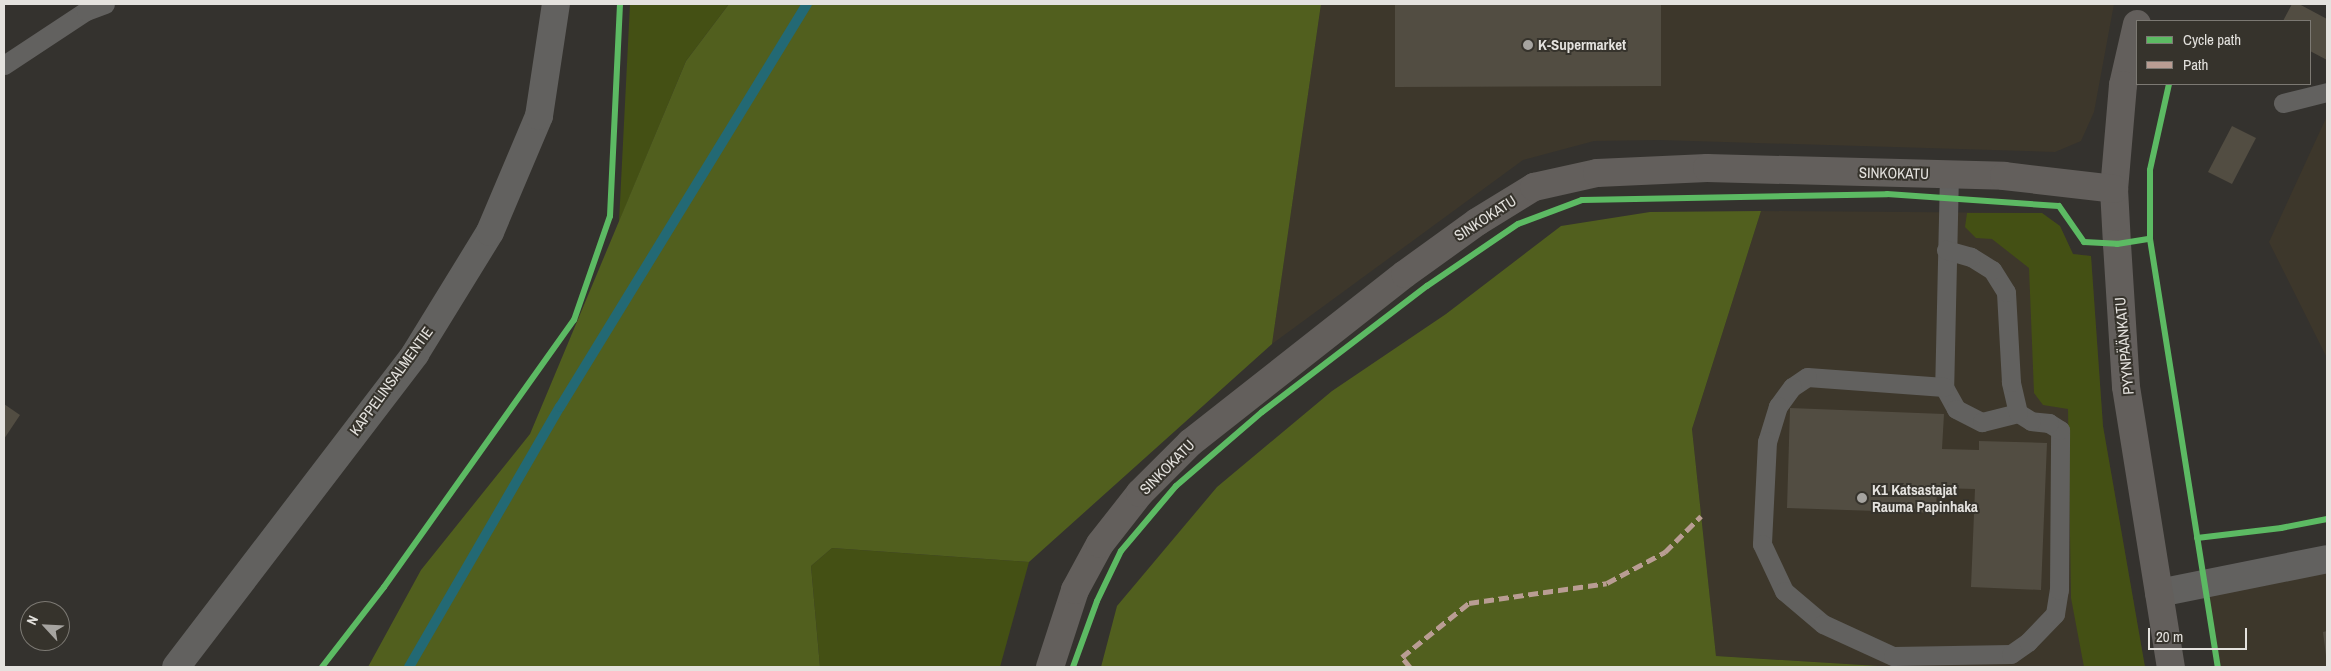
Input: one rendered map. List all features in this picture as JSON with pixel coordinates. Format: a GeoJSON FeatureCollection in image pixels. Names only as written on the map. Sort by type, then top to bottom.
{"type":"FeatureCollection","features":[{"type":"Feature","properties":{"kind":"main road","name":"PYYNPÄÄNKATU"},"geometry":{"type":"LineString","coordinates":[[2139,20],[2142,4]]}},
{"type":"Feature","properties":{"kind":"main road","name":"PYYNPÄÄNKATU"},"geometry":{"type":"LineString","coordinates":[[2136,31],[2123,85],[2114,189],[2126,387],[2171,667]]}},
{"type":"Feature","properties":{"kind":"main road","name":"SINKOKATU"},"geometry":{"type":"LineString","coordinates":[[1050,667],[1075,590],[1100,544],[1140,493],[1190,443],[1405,274],[1477,222],[1534,188],[1597,173],[1708,168],[2004,176],[2114,189]]}},
{"type":"Feature","properties":{"kind":"street","name":"KAPPELINSALMENTIE"},"geometry":{"type":"LineString","coordinates":[[176,667],[415,354],[490,232],[539,116],[556,4]]}},
{"type":"Feature","properties":{"kind":"street"},"geometry":{"type":"LineString","coordinates":[[2159,593],[2327,559]]}},
{"type":"Feature","properties":{"kind":"lane"},"geometry":{"type":"LineString","coordinates":[[4,65],[86,11],[105,4]]}},
{"type":"Feature","properties":{"kind":"lane"},"geometry":{"type":"LineString","coordinates":[[2283,103],[2327,92]]}},
{"type":"Feature","properties":{"kind":"lane"},"geometry":{"type":"LineString","coordinates":[[1944,387],[1807,377],[1792,386],[1778,406],[1767,441],[1762,544],[1784,591],[1823,624],[1893,656],[2011,654],[2028,642],[2055,614],[2059,590],[2060,430],[2049,423],[2031,421],[2018,413],[1982,422],[1956,409],[1944,387],[1949,174]]}},
{"type":"Feature","properties":{"kind":"lane"},"geometry":{"type":"LineString","coordinates":[[1946,250],[1971,256],[1992,270],[2006,292],[2011,382],[2018,413]]}},
{"type":"Feature","properties":{"kind":"shaded area"},"geometry":{"type":"Polygon","coordinates":[[[1321,4],[2114,4],[2094,112],[2081,141],[2055,152],[1659,140],[1594,141],[1523,160],[1272,344],[1321,4]]]}},
{"type":"Feature","properties":{"kind":"shaded area"},"geometry":{"type":"Polygon","coordinates":[[[2327,116],[2327,358],[2269,242],[2327,116]]]}},
{"type":"Feature","properties":{"kind":"shaded area"},"geometry":{"type":"Polygon","coordinates":[[[1761,211],[2042,213],[2060,226],[2073,254],[2091,256],[2103,426],[2145,667],[1895,667],[1716,656],[1692,429],[1761,211]]]}},
{"type":"Feature","properties":{"kind":"shaded area"},"geometry":{"type":"Polygon","coordinates":[[[2327,559],[2327,667],[2218,667],[2206,582],[2327,559]]]}},
{"type":"Feature","properties":{"kind":"green space"},"geometry":{"type":"Polygon","coordinates":[[[630,4],[729,4],[686,61],[619,222],[630,4]]]}},
{"type":"Feature","properties":{"kind":"green space"},"geometry":{"type":"Polygon","coordinates":[[[729,4],[1321,4],[1272,344],[1029,562],[832,548],[811,566],[820,667],[368,667],[421,570],[530,434],[686,61],[729,4]]]}},
{"type":"Feature","properties":{"kind":"green space"},"geometry":{"type":"Polygon","coordinates":[[[1761,211],[1692,429],[1716,656],[1895,667],[1101,667],[1117,606],[1217,487],[1332,391],[1446,314],[1561,226],[1650,212],[1761,211]]]}},
{"type":"Feature","properties":{"kind":"green space"},"geometry":{"type":"Polygon","coordinates":[[[1967,213],[2042,213],[2060,226],[2073,254],[2091,256],[2103,426],[2145,667],[2084,667],[2071,598],[2068,409],[2043,405],[2034,393],[2029,268],[1992,239],[1976,238],[1965,227],[1967,213]]]}},
{"type":"Feature","properties":{"kind":"green space"},"geometry":{"type":"Polygon","coordinates":[[[832,548],[1029,562],[1000,667],[820,667],[811,566],[832,548]]]}},
{"type":"Feature","properties":{"kind":"building","name":"K-Supermarket"},"geometry":{"type":"Polygon","coordinates":[[[1395,4],[1661,4],[1661,86],[1395,87],[1395,4]]]}},
{"type":"Feature","properties":{"kind":"building"},"geometry":{"type":"Polygon","coordinates":[[[2292,4],[2299,4],[2327,19],[2327,60],[2311,52],[2311,20],[2284,20],[2292,4]]]}},
{"type":"Feature","properties":{"kind":"building"},"geometry":{"type":"Polygon","coordinates":[[[2232,126],[2256,138],[2232,184],[2208,172],[2232,126]]]}},
{"type":"Feature","properties":{"kind":"building"},"geometry":{"type":"Polygon","coordinates":[[[4,404],[20,415],[4,439],[4,404]]]}},
{"type":"Feature","properties":{"kind":"building","name":"K1 Katsastajat Rauma Papinhaka"},"geometry":{"type":"Polygon","coordinates":[[[1790,408],[1944,414],[1942,449],[1979,450],[1979,441],[2047,443],[2041,590],[1971,587],[1975,489],[1937,488],[1936,513],[1787,508],[1790,408]]]}},
{"type":"Feature","properties":{"kind":"building"},"geometry":{"type":"Polygon","coordinates":[[[2327,631],[2327,656],[2326,656],[2323,632],[2327,631]]]}},
{"type":"Feature","properties":{"kind":"waterway"},"geometry":{"type":"LineString","coordinates":[[409,667],[560,407],[807,4]]}},
{"type":"Feature","properties":{"kind":"marked path"},"geometry":{"type":"LineString","coordinates":[[1410,667],[1402,657],[1469,603],[1607,583],[1665,552],[1701,516]]}},
{"type":"Feature","properties":{"kind":"cycle path"},"geometry":{"type":"LineString","coordinates":[[322,667],[384,587],[574,320],[610,216],[620,4]]}},
{"type":"Feature","properties":{"kind":"cycle path"},"geometry":{"type":"LineString","coordinates":[[2169,85],[2150,170],[2150,239],[2218,667]]}},
{"type":"Feature","properties":{"kind":"cycle path"},"geometry":{"type":"LineString","coordinates":[[1073,667],[1097,601],[1121,551],[1176,486],[1262,412],[1427,286],[1518,224],[1582,200],[1887,194],[2059,206],[2084,242],[2117,244],[2150,239]]}},
{"type":"Feature","properties":{"kind":"cycle path"},"geometry":{"type":"LineString","coordinates":[[2197,538],[2281,528],[2327,519]]}},
{"type":"Feature","properties":{"kind":"place","name":"K-Supermarket"},"geometry":{"type":"Point","coordinates":[1528,45]}},
{"type":"Feature","properties":{"kind":"place","name":"K1 Katsastajat Rauma Papinhaka"},"geometry":{"type":"Point","coordinates":[1862,498]}}]}
